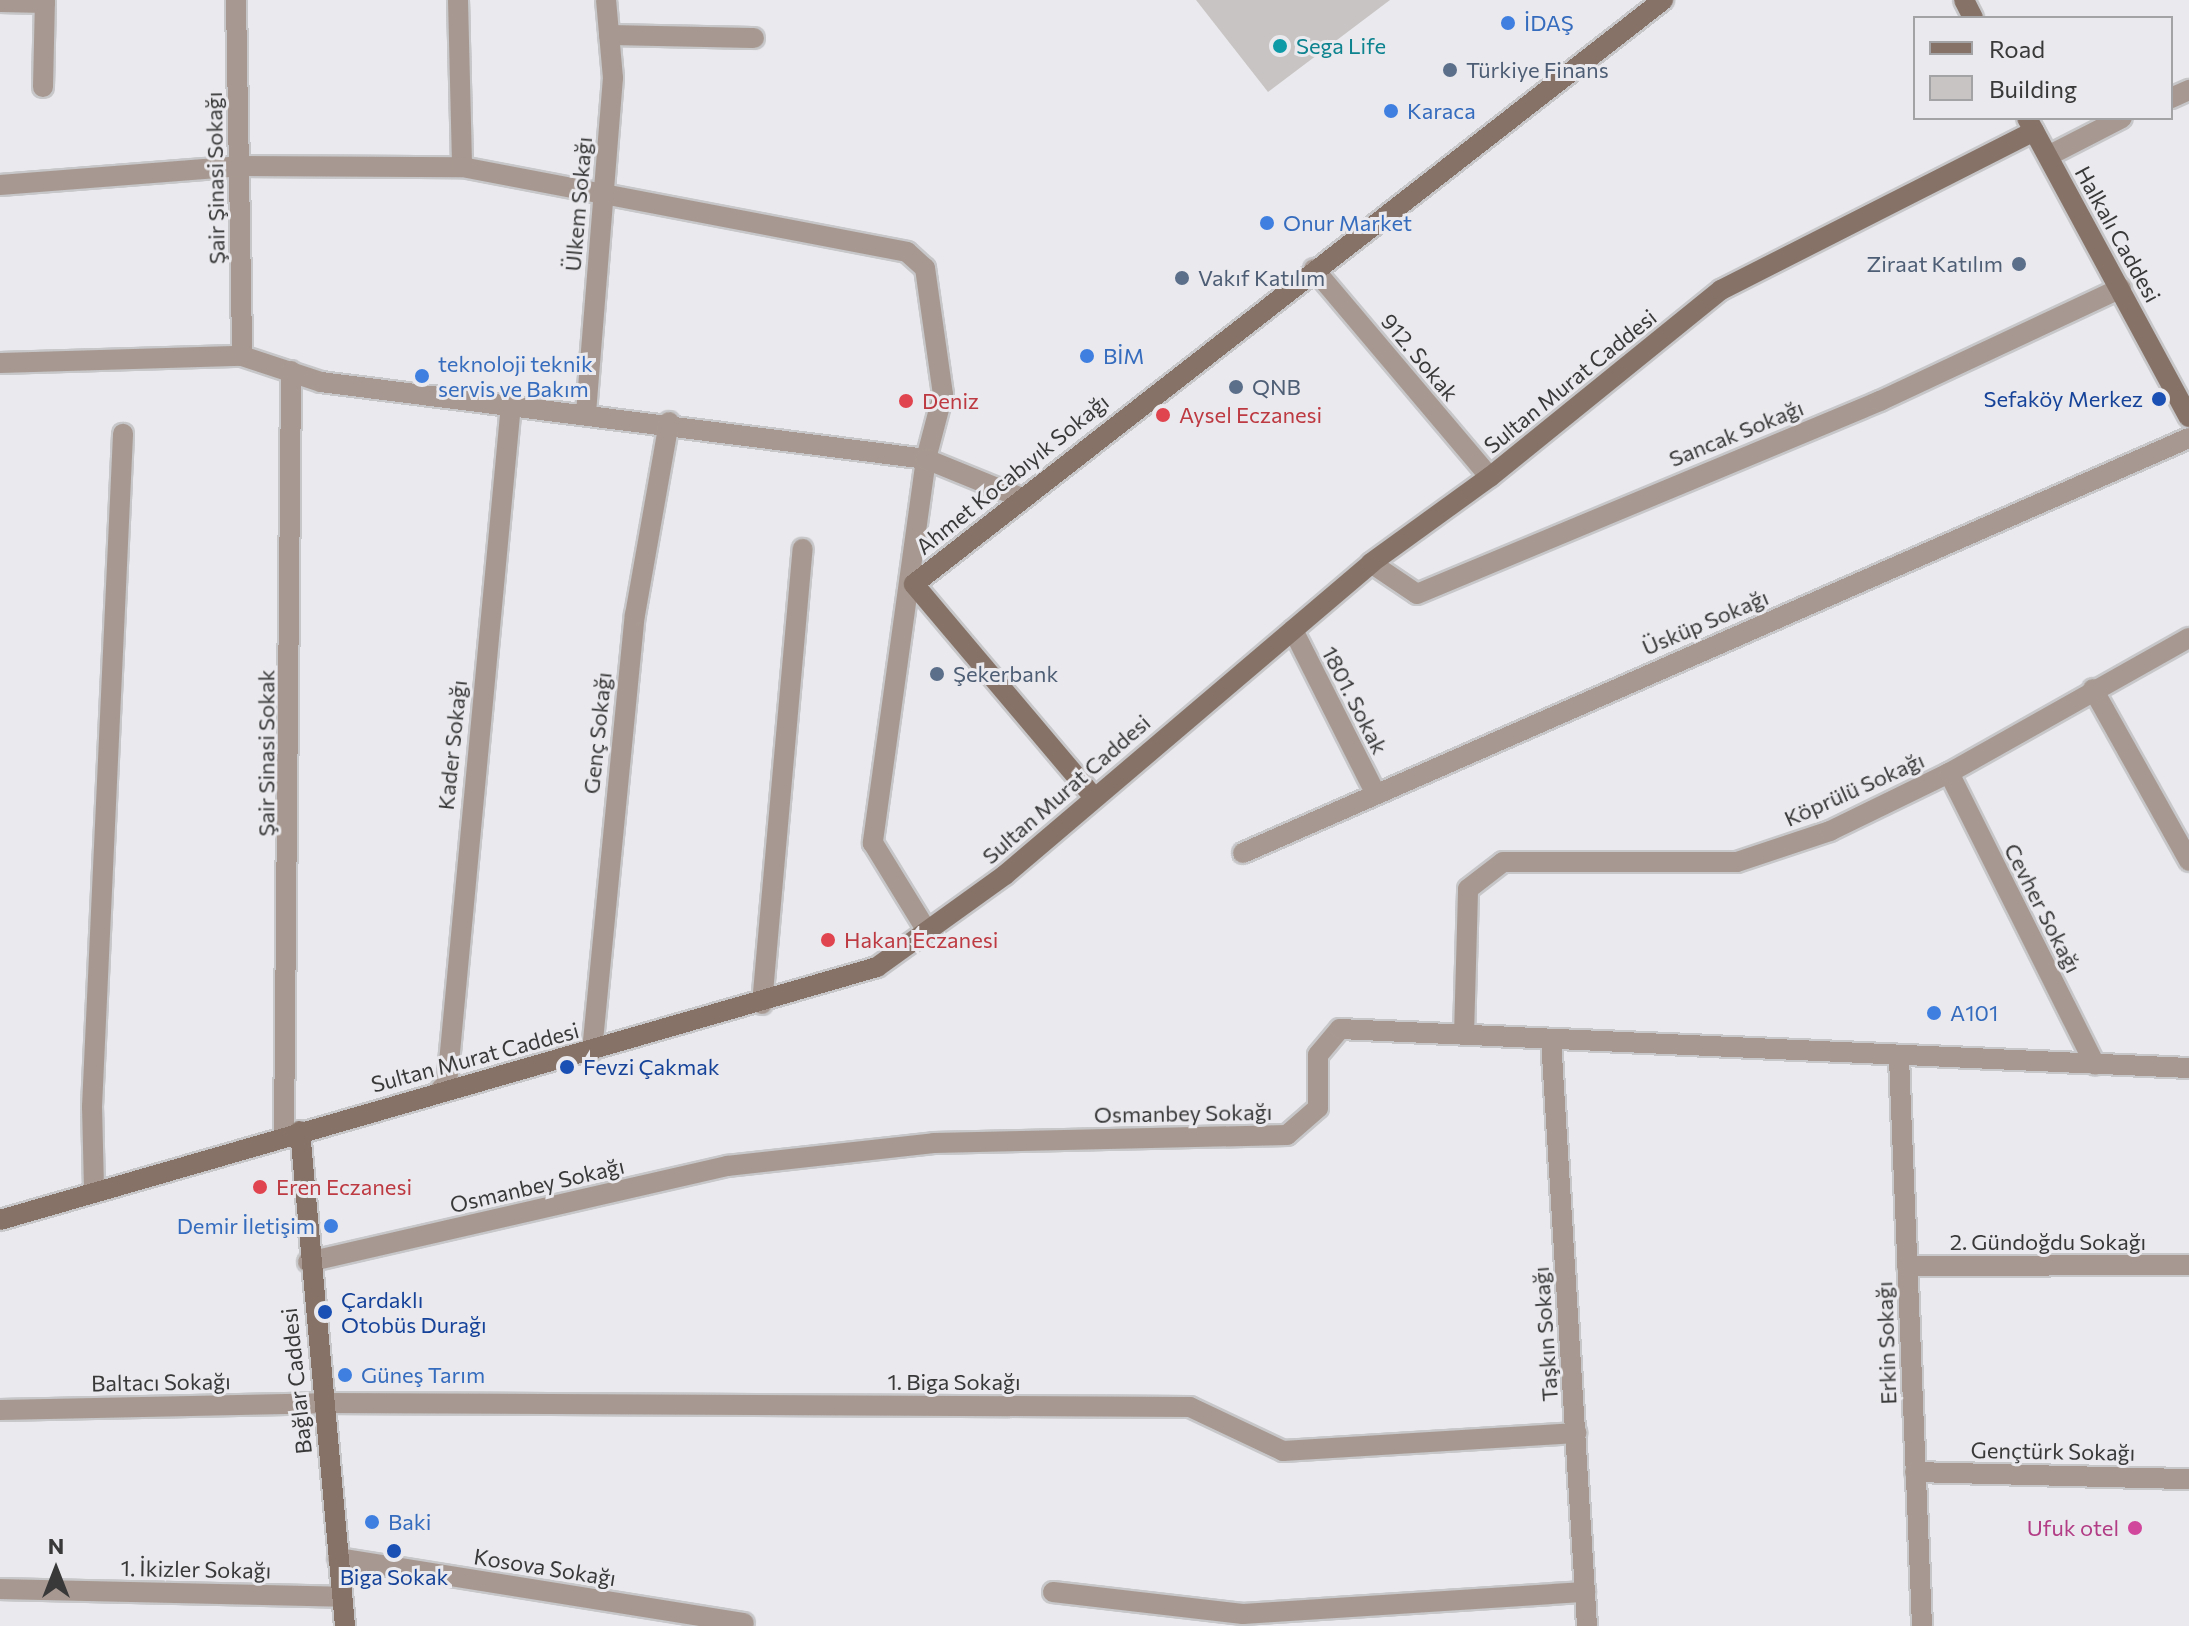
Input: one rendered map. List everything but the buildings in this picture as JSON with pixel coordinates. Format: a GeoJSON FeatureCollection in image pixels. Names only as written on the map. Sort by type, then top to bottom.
{"type":"FeatureCollection","features":[{"type":"Feature","properties":{"kind":"street","name":"Şair Şinasi Sokağı"},"geometry":{"type":"LineString","coordinates":[[236,0],[242,356]]}},
{"type":"Feature","properties":{"kind":"street"},"geometry":{"type":"LineString","coordinates":[[458,0],[462,167]]}},
{"type":"Feature","properties":{"kind":"street","name":"Ülkem Sokağı"},"geometry":{"type":"LineString","coordinates":[[586,413],[613,78],[606,0]]}},
{"type":"Feature","properties":{"kind":"street","name":"Ahmet Kocabıyık Sokağı"},"geometry":{"type":"LineString","coordinates":[[1092,795],[914,584],[1019,497],[1663,0]]}},
{"type":"Feature","properties":{"kind":"street"},"geometry":{"type":"LineString","coordinates":[[0,2],[45,2],[43,87]]}},
{"type":"Feature","properties":{"kind":"street"},"geometry":{"type":"LineString","coordinates":[[609,35],[754,38]]}},
{"type":"Feature","properties":{"kind":"street"},"geometry":{"type":"LineString","coordinates":[[2048,156],[2118,120]]}},
{"type":"Feature","properties":{"kind":"street","name":"Halkalı Caddesi"},"geometry":{"type":"LineString","coordinates":[[2030,125],[2189,417]]}},
{"type":"Feature","properties":{"kind":"street","name":"Sultan Murat Caddesi"},"geometry":{"type":"LineString","coordinates":[[0,1220],[94,1188],[441,1089],[762,1004],[877,967],[1005,875],[1092,795],[1371,563],[1490,477],[1721,290],[2030,125]]}},
{"type":"Feature","properties":{"kind":"street"},"geometry":{"type":"LineString","coordinates":[[0,185],[239,166],[462,167],[603,198],[907,252],[925,268],[943,394],[926,459],[914,584],[873,843],[927,931]]}},
{"type":"Feature","properties":{"kind":"street","name":"912. Sokak"},"geometry":{"type":"LineString","coordinates":[[1314,269],[1490,477]]}},
{"type":"Feature","properties":{"kind":"street","name":"Sancak Sokağı"},"geometry":{"type":"LineString","coordinates":[[1371,563],[1417,594],[1880,401],[2121,288]]}},
{"type":"Feature","properties":{"kind":"street"},"geometry":{"type":"LineString","coordinates":[[0,363],[242,356],[321,382],[669,422],[926,459],[1019,497]]}},
{"type":"Feature","properties":{"kind":"street","name":"Şair Sinasi Sokak"},"geometry":{"type":"LineString","coordinates":[[291,371],[292,1133]]}},
{"type":"Feature","properties":{"kind":"street","name":"Kader Sokağı"},"geometry":{"type":"LineString","coordinates":[[441,1089],[447,1084],[511,404]]}},
{"type":"Feature","properties":{"kind":"street","name":"Genç Sokağı"},"geometry":{"type":"LineString","coordinates":[[592,1051],[635,615],[669,422]]}},
{"type":"Feature","properties":{"kind":"street"},"geometry":{"type":"LineString","coordinates":[[94,1188],[107,714],[123,434]]}},
{"type":"Feature","properties":{"kind":"street","name":"Üsküp Sokağı"},"geometry":{"type":"LineString","coordinates":[[1243,853],[1375,792],[2189,438]]}},
{"type":"Feature","properties":{"kind":"street"},"geometry":{"type":"LineString","coordinates":[[762,1004],[803,549]]}},
{"type":"Feature","properties":{"kind":"street","name":"1801. Sokak"},"geometry":{"type":"LineString","coordinates":[[1293,630],[1375,792]]}},
{"type":"Feature","properties":{"kind":"street","name":"Köprülü Sokağı"},"geometry":{"type":"LineString","coordinates":[[1464,1035],[1468,889],[1503,862],[1737,862],[1830,831],[1949,773],[2093,689],[2189,638]]}},
{"type":"Feature","properties":{"kind":"street"},"geometry":{"type":"LineString","coordinates":[[2093,689],[2189,861]]}},
{"type":"Feature","properties":{"kind":"street","name":"Cevher Sokağı"},"geometry":{"type":"LineString","coordinates":[[1949,773],[2095,1064]]}},
{"type":"Feature","properties":{"kind":"street","name":"Osmanbey Sokağı"},"geometry":{"type":"LineString","coordinates":[[308,1262],[727,1166],[934,1143],[1287,1135],[1318,1108],[1318,1055],[1340,1029],[1899,1058],[2189,1068]]}},
{"type":"Feature","properties":{"kind":"street","name":"Taşkın Sokağı"},"geometry":{"type":"LineString","coordinates":[[1551,1039],[1587,1626]]}},
{"type":"Feature","properties":{"kind":"street","name":"Erkin Sokağı"},"geometry":{"type":"LineString","coordinates":[[1899,1058],[1922,1626]]}},
{"type":"Feature","properties":{"kind":"street","name":"Bağlar Caddesi"},"geometry":{"type":"LineString","coordinates":[[292,1133],[345,1626]]}},
{"type":"Feature","properties":{"kind":"street","name":"2. Gündoğdu Sokağı"},"geometry":{"type":"LineString","coordinates":[[1907,1266],[2189,1265]]}},
{"type":"Feature","properties":{"kind":"street","name":"1. Biga Sokağı"},"geometry":{"type":"LineString","coordinates":[[322,1403],[1190,1407],[1283,1451],[1576,1433]]}},
{"type":"Feature","properties":{"kind":"street","name":"Baltacı Sokağı"},"geometry":{"type":"LineString","coordinates":[[0,1410],[322,1403]]}},
{"type":"Feature","properties":{"kind":"street","name":"Gençtürk Sokağı"},"geometry":{"type":"LineString","coordinates":[[1915,1472],[2189,1479]]}},
{"type":"Feature","properties":{"kind":"street","name":"Kosova Sokağı"},"geometry":{"type":"LineString","coordinates":[[338,1558],[744,1623]]}},
{"type":"Feature","properties":{"kind":"street","name":"1. İkizler Sokağı"},"geometry":{"type":"LineString","coordinates":[[0,1589],[342,1597]]}},
{"type":"Feature","properties":{"kind":"street"},"geometry":{"type":"LineString","coordinates":[[1053,1592],[1243,1614],[1585,1592]]}},
{"type":"Feature","properties":{"kind":"place","name":"İDAŞ"},"geometry":{"type":"Point","coordinates":[1508,23]}},
{"type":"Feature","properties":{"kind":"place","name":"Sega Life"},"geometry":{"type":"Point","coordinates":[1280,46]}},
{"type":"Feature","properties":{"kind":"place","name":"Türkiye Finans"},"geometry":{"type":"Point","coordinates":[1450,70]}},
{"type":"Feature","properties":{"kind":"place","name":"Karaca"},"geometry":{"type":"Point","coordinates":[1391,111]}},
{"type":"Feature","properties":{"kind":"place","name":"Onur Market"},"geometry":{"type":"Point","coordinates":[1267,223]}},
{"type":"Feature","properties":{"kind":"place","name":"Ziraat Katılım"},"geometry":{"type":"Point","coordinates":[2019,264]}},
{"type":"Feature","properties":{"kind":"place","name":"Vakıf Katılım"},"geometry":{"type":"Point","coordinates":[1182,278]}},
{"type":"Feature","properties":{"kind":"place","name":"BİM"},"geometry":{"type":"Point","coordinates":[1087,356]}},
{"type":"Feature","properties":{"kind":"place","name":"teknoloji teknik servis ve Bakım"},"geometry":{"type":"Point","coordinates":[422,376]}},
{"type":"Feature","properties":{"kind":"place","name":"QNB"},"geometry":{"type":"Point","coordinates":[1236,387]}},
{"type":"Feature","properties":{"kind":"place","name":"Sefaköy Merkez"},"geometry":{"type":"Point","coordinates":[2159,399]}},
{"type":"Feature","properties":{"kind":"place","name":"Deniz"},"geometry":{"type":"Point","coordinates":[906,401]}},
{"type":"Feature","properties":{"kind":"place","name":"Aysel Eczanesi"},"geometry":{"type":"Point","coordinates":[1163,415]}},
{"type":"Feature","properties":{"kind":"place","name":"Şekerbank"},"geometry":{"type":"Point","coordinates":[937,674]}},
{"type":"Feature","properties":{"kind":"place","name":"Hakan Eczanesi"},"geometry":{"type":"Point","coordinates":[828,940]}},
{"type":"Feature","properties":{"kind":"place","name":"A101"},"geometry":{"type":"Point","coordinates":[1934,1013]}},
{"type":"Feature","properties":{"kind":"place","name":"Fevzi Çakmak"},"geometry":{"type":"Point","coordinates":[567,1067]}},
{"type":"Feature","properties":{"kind":"place","name":"Eren Eczanesi"},"geometry":{"type":"Point","coordinates":[260,1187]}},
{"type":"Feature","properties":{"kind":"place","name":"Demir İletişim"},"geometry":{"type":"Point","coordinates":[331,1226]}},
{"type":"Feature","properties":{"kind":"place","name":"Çardaklı Otobüs Durağı"},"geometry":{"type":"Point","coordinates":[325,1312]}},
{"type":"Feature","properties":{"kind":"place","name":"Güneş Tarım"},"geometry":{"type":"Point","coordinates":[345,1375]}},
{"type":"Feature","properties":{"kind":"place","name":"Baki"},"geometry":{"type":"Point","coordinates":[372,1522]}},
{"type":"Feature","properties":{"kind":"place","name":"Ufuk otel"},"geometry":{"type":"Point","coordinates":[2135,1528]}},
{"type":"Feature","properties":{"kind":"place","name":"Biga Sokak"},"geometry":{"type":"Point","coordinates":[394,1551]}}]}
